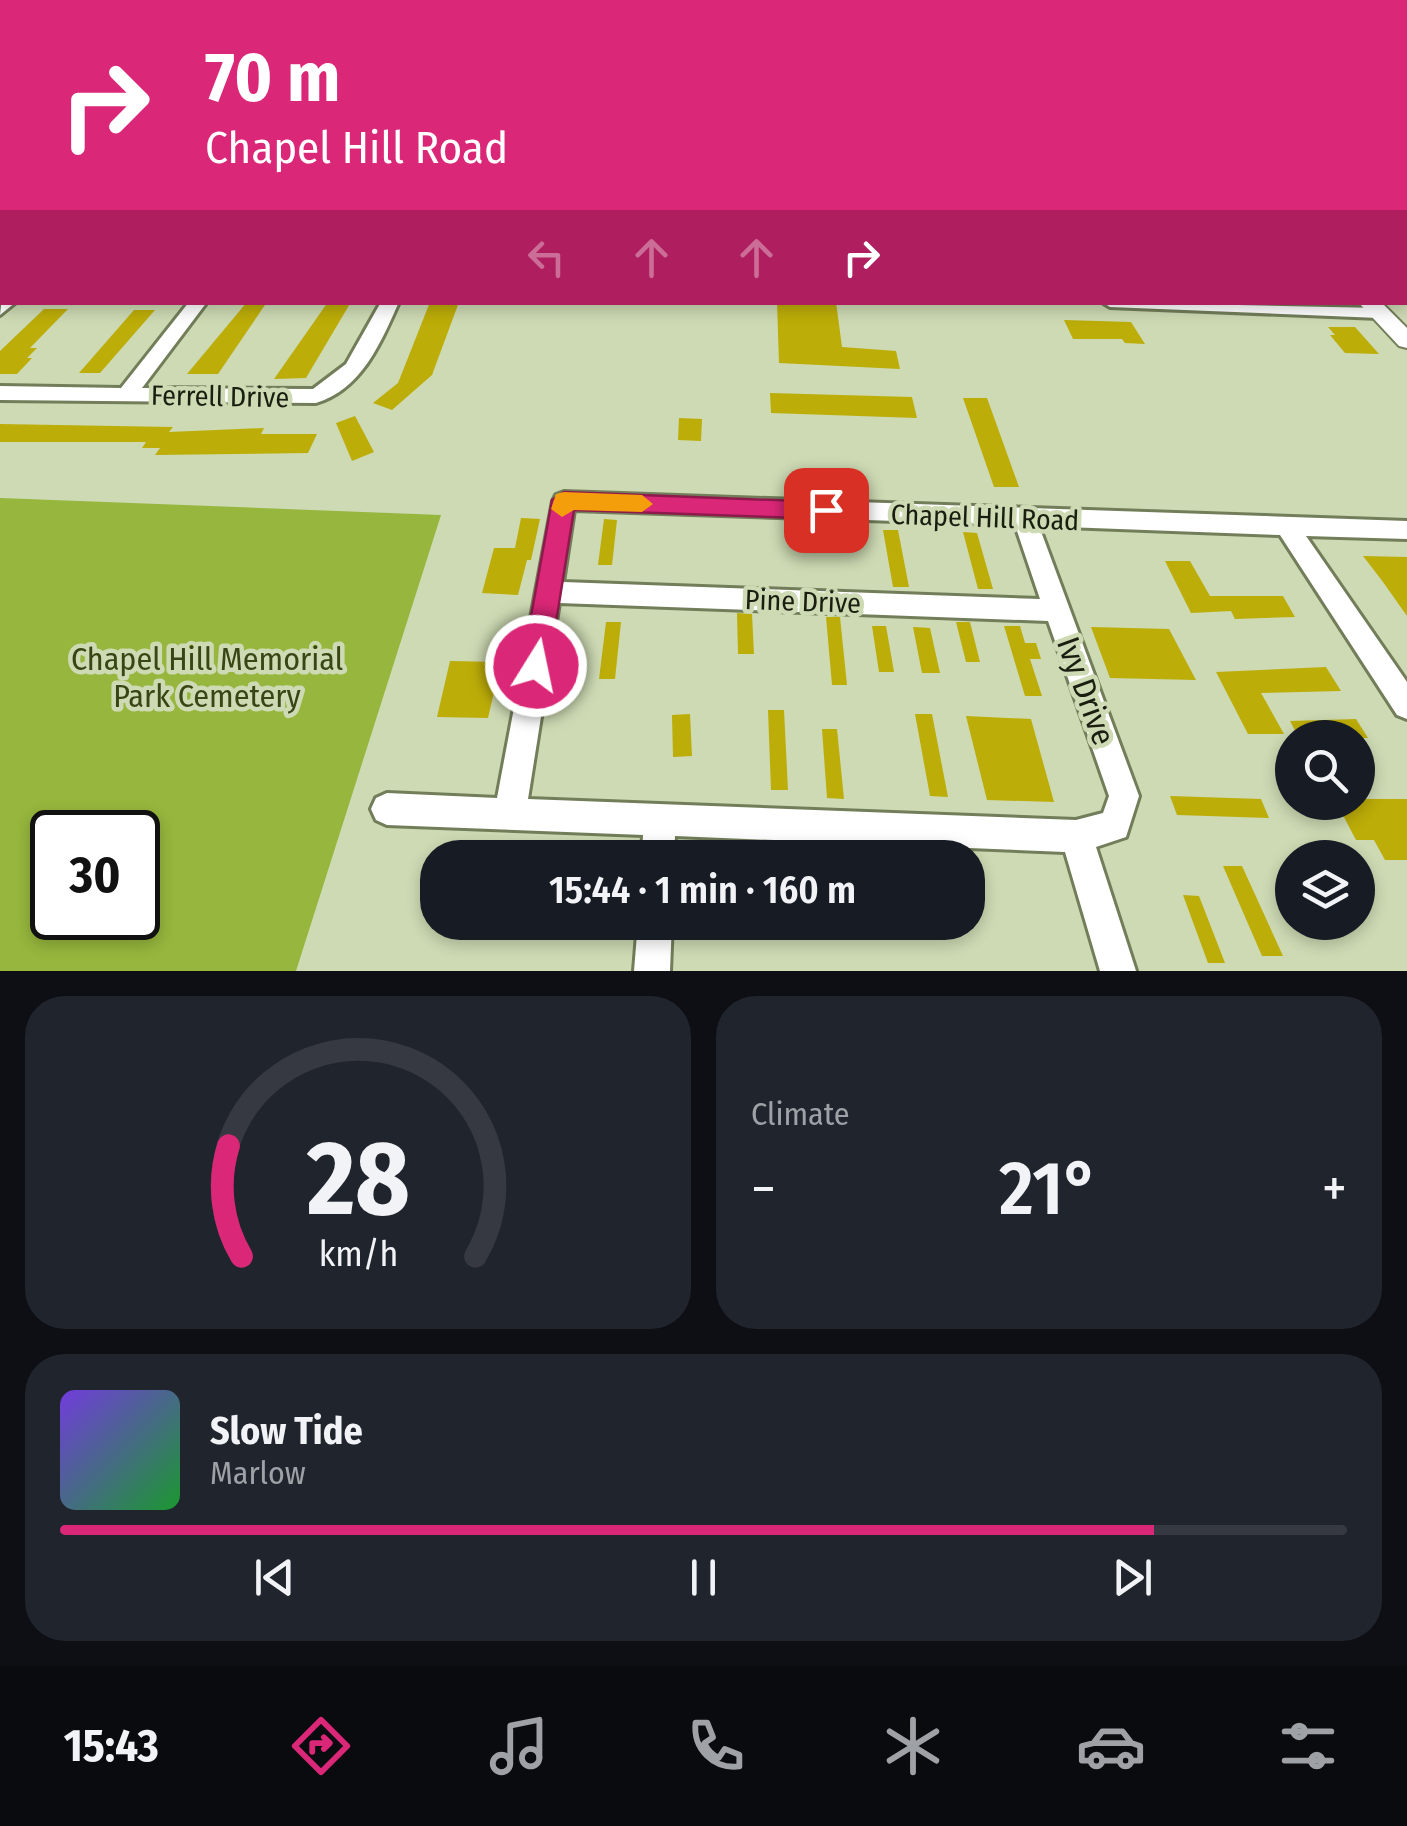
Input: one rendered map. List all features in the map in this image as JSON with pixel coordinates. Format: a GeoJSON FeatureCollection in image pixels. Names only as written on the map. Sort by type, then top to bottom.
{"type":"FeatureCollection","features":[{"type":"Feature","properties":{"kind":"street"},"geometry":{"type":"LineString","coordinates":[[126,395],[196,305]]}},
{"type":"Feature","properties":{"kind":"street","name":"Ferrell Drive"},"geometry":{"type":"LineString","coordinates":[[0,392],[316,396],[341,383],[361,364],[389,305]]}},
{"type":"Feature","properties":{"kind":"street"},"geometry":{"type":"LineString","coordinates":[[1242,305],[1373,308],[1407,342]]}},
{"type":"Feature","properties":{"kind":"street","name":"Chapel Hill Road"},"geometry":{"type":"LineString","coordinates":[[548,592],[564,500],[1407,530]]}},
{"type":"Feature","properties":{"kind":"street","name":"Ivy Drive"},"geometry":{"type":"LineString","coordinates":[[660,820],[1076,836],[1115,826],[1124,796],[1024,518]]}},
{"type":"Feature","properties":{"kind":"street"},"geometry":{"type":"LineString","coordinates":[[1287,526],[1407,706]]}},
{"type":"Feature","properties":{"kind":"street"},"geometry":{"type":"LineString","coordinates":[[510,814],[548,592]]}},
{"type":"Feature","properties":{"kind":"street","name":"Pine Drive"},"geometry":{"type":"LineString","coordinates":[[548,592],[1058,610]]}},
{"type":"Feature","properties":{"kind":"street"},"geometry":{"type":"LineString","coordinates":[[386,809],[660,820],[659,840]]}},
{"type":"Feature","properties":{"kind":"street"},"geometry":{"type":"LineString","coordinates":[[1076,836],[1118,971]]}},
{"type":"Feature","properties":{"kind":"street"},"geometry":{"type":"LineString","coordinates":[[652,971],[654,940]]}},
{"type":"Feature","properties":{"kind":"green space","name":"Chapel Hill Memorial Park Cemetery"},"geometry":{"type":"Polygon","coordinates":[[[0,498],[441,515],[296,971],[0,971],[0,498]]]}},
{"type":"Feature","properties":{"kind":"building"},"geometry":{"type":"Polygon","coordinates":[[[244,305],[265,305],[218,374],[187,374],[244,305]]]}},
{"type":"Feature","properties":{"kind":"building"},"geometry":{"type":"Polygon","coordinates":[[[326,305],[349,305],[306,378],[274,379],[326,305]]]}},
{"type":"Feature","properties":{"kind":"building"},"geometry":{"type":"Polygon","coordinates":[[[429,305],[458,305],[432,375],[392,410],[373,403],[398,383],[429,305]]]}},
{"type":"Feature","properties":{"kind":"building"},"geometry":{"type":"Polygon","coordinates":[[[777,305],[836,305],[842,347],[896,351],[900,369],[779,363],[777,305]]]}},
{"type":"Feature","properties":{"kind":"building"},"geometry":{"type":"Polygon","coordinates":[[[44,309],[68,309],[30,348],[37,348],[17,374],[0,374],[0,351],[44,309]]]}},
{"type":"Feature","properties":{"kind":"building"},"geometry":{"type":"Polygon","coordinates":[[[134,310],[155,310],[100,373],[79,373],[134,310]]]}},
{"type":"Feature","properties":{"kind":"building"},"geometry":{"type":"Polygon","coordinates":[[[1064,320],[1131,322],[1145,344],[1125,343],[1122,339],[1073,339],[1064,320]]]}},
{"type":"Feature","properties":{"kind":"building"},"geometry":{"type":"Polygon","coordinates":[[[1328,327],[1355,327],[1379,354],[1345,353],[1328,327]]]}},
{"type":"Feature","properties":{"kind":"building"},"geometry":{"type":"Polygon","coordinates":[[[770,393],[912,397],[917,418],[771,413],[770,393]]]}},
{"type":"Feature","properties":{"kind":"building"},"geometry":{"type":"Polygon","coordinates":[[[963,398],[987,398],[1019,487],[994,487],[963,398]]]}},
{"type":"Feature","properties":{"kind":"building"},"geometry":{"type":"Polygon","coordinates":[[[355,416],[374,452],[352,461],[336,423],[355,416]]]}},
{"type":"Feature","properties":{"kind":"building"},"geometry":{"type":"Polygon","coordinates":[[[679,418],[702,419],[701,441],[678,440],[679,418]]]}},
{"type":"Feature","properties":{"kind":"building"},"geometry":{"type":"Polygon","coordinates":[[[0,424],[173,427],[169,432],[264,428],[261,434],[317,434],[308,453],[155,455],[160,448],[142,448],[146,442],[0,442],[0,424]]]}},
{"type":"Feature","properties":{"kind":"building"},"geometry":{"type":"Polygon","coordinates":[[[521,518],[540,519],[518,595],[482,593],[494,548],[515,548],[521,518]]]}},
{"type":"Feature","properties":{"kind":"building"},"geometry":{"type":"Polygon","coordinates":[[[604,519],[617,520],[612,565],[598,565],[604,519]]]}},
{"type":"Feature","properties":{"kind":"building"},"geometry":{"type":"Polygon","coordinates":[[[883,530],[898,530],[909,587],[893,587],[883,530]]]}},
{"type":"Feature","properties":{"kind":"building"},"geometry":{"type":"Polygon","coordinates":[[[963,532],[977,533],[993,589],[978,589],[963,532]]]}},
{"type":"Feature","properties":{"kind":"building"},"geometry":{"type":"Polygon","coordinates":[[[1363,556],[1407,557],[1407,616],[1383,582],[1363,556]]]}},
{"type":"Feature","properties":{"kind":"building"},"geometry":{"type":"Polygon","coordinates":[[[1165,561],[1190,561],[1210,596],[1283,596],[1295,617],[1235,619],[1231,611],[1191,613],[1165,561]]]}},
{"type":"Feature","properties":{"kind":"building"},"geometry":{"type":"Polygon","coordinates":[[[737,613],[752,614],[754,654],[738,654],[737,613]]]}},
{"type":"Feature","properties":{"kind":"building"},"geometry":{"type":"Polygon","coordinates":[[[826,617],[840,617],[847,685],[832,685],[826,617]]]}},
{"type":"Feature","properties":{"kind":"building"},"geometry":{"type":"Polygon","coordinates":[[[606,622],[621,622],[615,679],[599,679],[606,622]]]}},
{"type":"Feature","properties":{"kind":"building"},"geometry":{"type":"Polygon","coordinates":[[[956,622],[970,622],[980,662],[966,662],[956,622]]]}},
{"type":"Feature","properties":{"kind":"building"},"geometry":{"type":"Polygon","coordinates":[[[872,626],[886,626],[894,672],[879,672],[872,626]]]}},
{"type":"Feature","properties":{"kind":"building"},"geometry":{"type":"Polygon","coordinates":[[[1004,626],[1020,626],[1025,643],[1036,643],[1041,659],[1030,659],[1042,696],[1025,696],[1004,626]]]}},
{"type":"Feature","properties":{"kind":"building"},"geometry":{"type":"Polygon","coordinates":[[[913,627],[930,628],[940,673],[922,673],[913,627]]]}},
{"type":"Feature","properties":{"kind":"building"},"geometry":{"type":"Polygon","coordinates":[[[1091,627],[1169,629],[1196,680],[1110,678],[1091,627]]]}},
{"type":"Feature","properties":{"kind":"building"},"geometry":{"type":"Polygon","coordinates":[[[450,661],[501,662],[488,718],[437,717],[450,661]]]}},
{"type":"Feature","properties":{"kind":"building"},"geometry":{"type":"Polygon","coordinates":[[[1326,667],[1341,691],[1261,693],[1276,720],[1275,734],[1248,734],[1216,672],[1326,667]]]}},
{"type":"Feature","properties":{"kind":"building"},"geometry":{"type":"Polygon","coordinates":[[[768,710],[784,710],[788,790],[771,790],[768,710]]]}},
{"type":"Feature","properties":{"kind":"building"},"geometry":{"type":"Polygon","coordinates":[[[690,714],[692,756],[673,757],[672,715],[690,714]]]}},
{"type":"Feature","properties":{"kind":"building"},"geometry":{"type":"Polygon","coordinates":[[[915,714],[932,714],[948,797],[930,796],[915,714]]]}},
{"type":"Feature","properties":{"kind":"building"},"geometry":{"type":"Polygon","coordinates":[[[966,716],[1031,719],[1054,802],[987,800],[966,716]]]}},
{"type":"Feature","properties":{"kind":"building"},"geometry":{"type":"Polygon","coordinates":[[[822,729],[837,729],[844,799],[827,798],[822,729]]]}},
{"type":"Feature","properties":{"kind":"building"},"geometry":{"type":"Polygon","coordinates":[[[1170,796],[1261,799],[1269,818],[1177,815],[1170,796]]]}},
{"type":"Feature","properties":{"kind":"building"},"geometry":{"type":"Polygon","coordinates":[[[1375,799],[1407,799],[1407,860],[1385,860],[1375,840],[1356,840],[1345,820],[1375,820],[1375,799]]]}},
{"type":"Feature","properties":{"kind":"building"},"geometry":{"type":"Polygon","coordinates":[[[1223,866],[1242,866],[1283,956],[1262,956],[1223,866]]]}},
{"type":"Feature","properties":{"kind":"building"},"geometry":{"type":"Polygon","coordinates":[[[1183,895],[1199,896],[1225,963],[1208,963],[1183,895]]]}},
{"type":"Feature","properties":{"kind":"slow traffic"},"geometry":{"type":"LineString","coordinates":[[562,509],[564,500],[642,504]]}},
{"type":"Feature","properties":{"kind":"route"},"geometry":{"type":"LineString","coordinates":[[536,666],[564,500],[826,510]]}}]}
